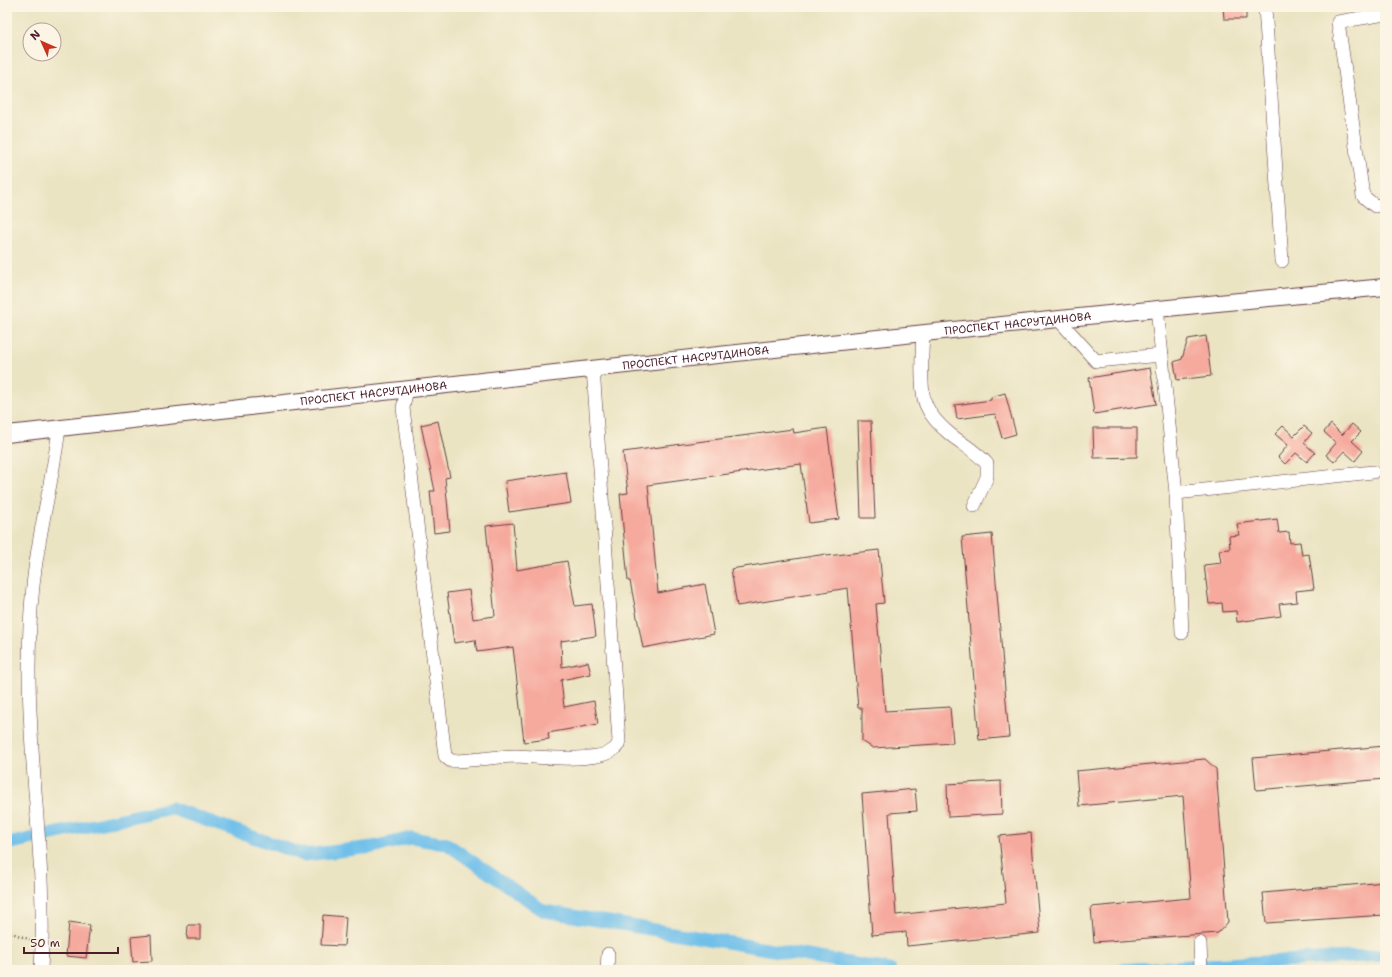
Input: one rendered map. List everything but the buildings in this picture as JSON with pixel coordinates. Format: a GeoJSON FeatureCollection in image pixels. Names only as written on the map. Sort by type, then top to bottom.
{"type":"FeatureCollection","features":[{"type":"Feature","properties":{"kind":"main road","name":"ПРОСПЕКТ НАСРУТДИНОВА"},"geometry":{"type":"LineString","coordinates":[[7,434],[593,368],[1059,320],[1157,308],[1385,287]]}},
{"type":"Feature","properties":{"kind":"street"},"geometry":{"type":"LineString","coordinates":[[1265,7],[1282,261]]}},
{"type":"Feature","properties":{"kind":"street"},"geometry":{"type":"LineString","coordinates":[[1385,14],[1338,22],[1363,196],[1375,206],[1385,204]]}},
{"type":"Feature","properties":{"kind":"street"},"geometry":{"type":"LineString","coordinates":[[1157,308],[1176,493],[1182,633]]}},
{"type":"Feature","properties":{"kind":"street"},"geometry":{"type":"LineString","coordinates":[[1059,320],[1096,361],[1162,355]]}},
{"type":"Feature","properties":{"kind":"street"},"geometry":{"type":"LineString","coordinates":[[923,334],[922,363],[925,404],[935,420],[951,435],[979,455],[987,464],[987,476],[974,506]]}},
{"type":"Feature","properties":{"kind":"street"},"geometry":{"type":"LineString","coordinates":[[407,389],[403,408],[445,756],[451,761],[516,756],[575,759],[612,751],[617,747],[619,741],[593,368]]}},
{"type":"Feature","properties":{"kind":"street"},"geometry":{"type":"LineString","coordinates":[[42,970],[43,944],[40,861],[29,671],[33,586],[59,428]]}},
{"type":"Feature","properties":{"kind":"street"},"geometry":{"type":"LineString","coordinates":[[1176,493],[1373,472]]}},
{"type":"Feature","properties":{"kind":"street"},"geometry":{"type":"LineString","coordinates":[[1200,943],[1201,970]]}},
{"type":"Feature","properties":{"kind":"street"},"geometry":{"type":"LineString","coordinates":[[607,970],[608,954]]}},
{"type":"Feature","properties":{"kind":"path"},"geometry":{"type":"LineString","coordinates":[[7,935],[12,933],[43,944]]}},
{"type":"Feature","properties":{"kind":"waterway"},"geometry":{"type":"LineString","coordinates":[[7,844],[171,808],[304,855],[373,847],[411,838],[447,844],[544,911],[890,970]]}},
{"type":"Feature","properties":{"kind":"waterway"},"geometry":{"type":"LineString","coordinates":[[1121,970],[1385,955]]}}]}
